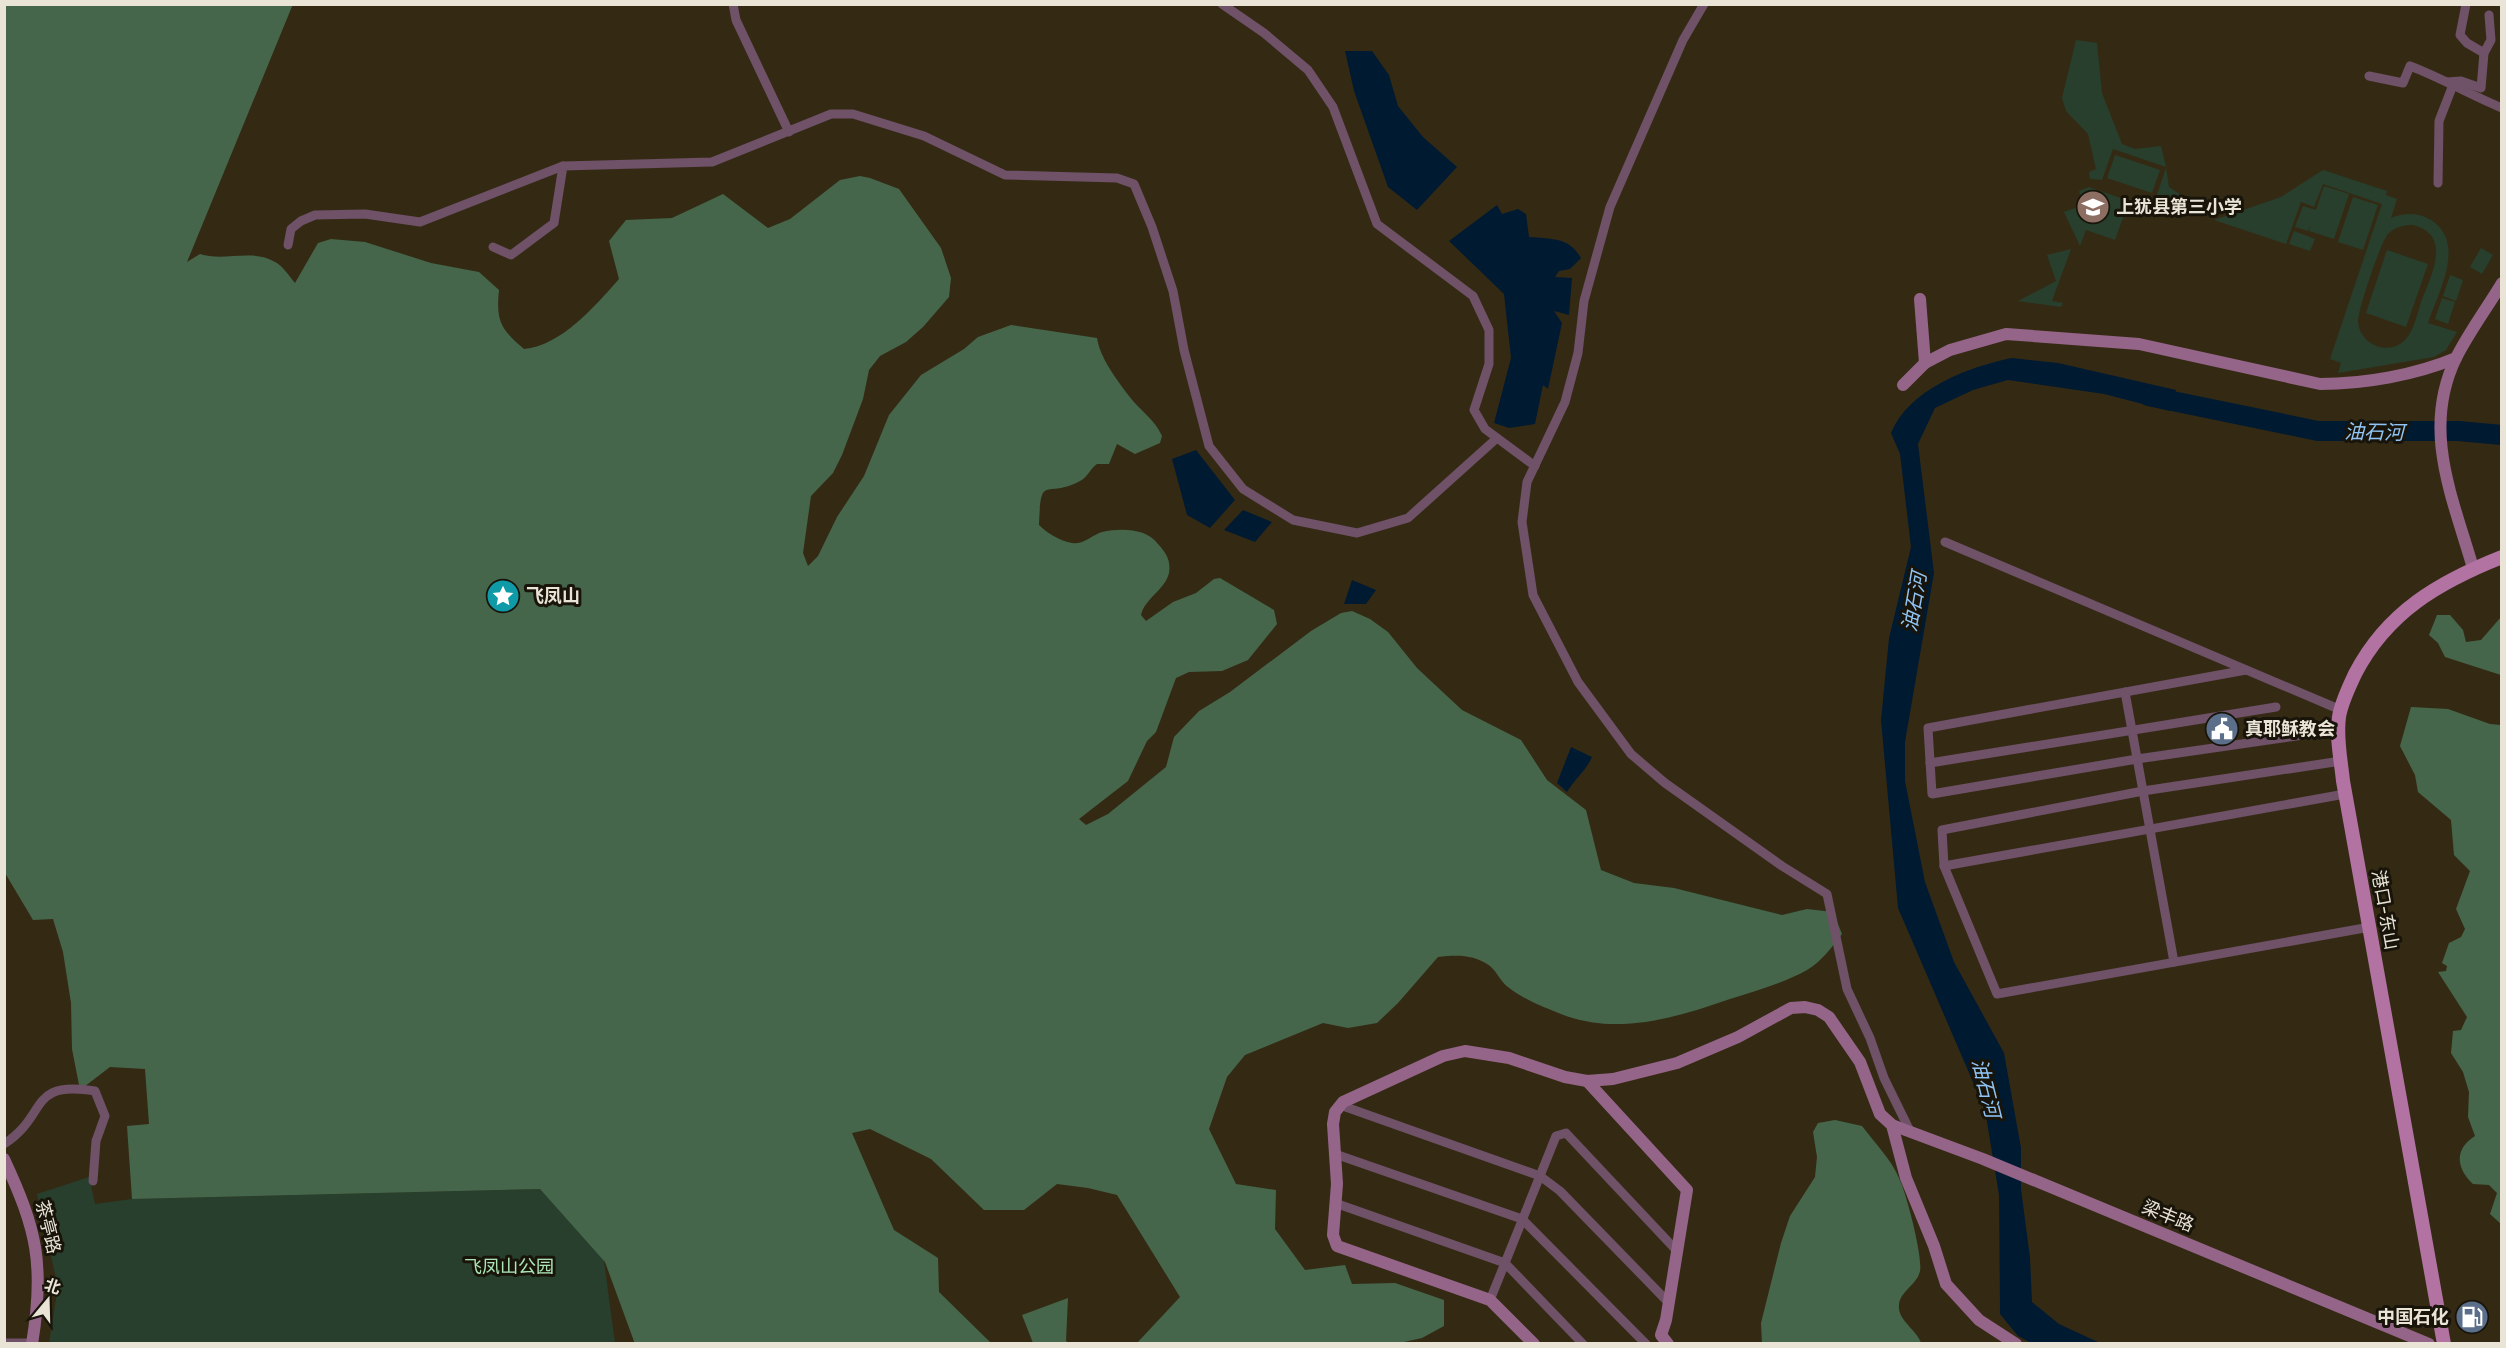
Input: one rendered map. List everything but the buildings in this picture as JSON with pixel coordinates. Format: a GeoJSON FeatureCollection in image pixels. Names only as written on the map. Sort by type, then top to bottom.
{"type":"FeatureCollection","features":[{"type":"Feature","properties":{"kind":"main road","name":"港口-东山"},"geometry":{"type":"LineString","coordinates":[[2444,1344],[2345,794],[2338,730],[2341,710],[2363,659],[2384,629],[2418,600],[2473,568],[2502,557]]}},
{"type":"Feature","properties":{"kind":"street"},"geometry":{"type":"LineString","coordinates":[[733,4],[736,20],[789,132]]}},
{"type":"Feature","properties":{"kind":"street"},"geometry":{"type":"LineString","coordinates":[[1222,4],[1264,33],[1308,70],[1333,107],[1377,224],[1473,296],[1489,330],[1489,364],[1474,410],[1485,429],[1535,466]]}},
{"type":"Feature","properties":{"kind":"street"},"geometry":{"type":"LineString","coordinates":[[1704,4],[1683,40],[1610,207],[1584,301],[1578,353],[1565,402],[1527,482],[1522,522],[1533,595],[1578,682],[1631,754],[1684,797],[1827,894],[1847,989],[1870,1038],[1884,1078],[1910,1131]]}},
{"type":"Feature","properties":{"kind":"street"},"geometry":{"type":"LineString","coordinates":[[2466,4],[2460,35],[2467,43],[2484,53]]}},
{"type":"Feature","properties":{"kind":"street"},"geometry":{"type":"LineString","coordinates":[[2450,83],[2461,81],[2481,88],[2484,53],[2491,40],[2489,15]]}},
{"type":"Feature","properties":{"kind":"street"},"geometry":{"type":"LineString","coordinates":[[2369,76],[2403,83],[2410,66],[2502,108]]}},
{"type":"Feature","properties":{"kind":"street"},"geometry":{"type":"LineString","coordinates":[[2438,183],[2439,121],[2450,83]]}},
{"type":"Feature","properties":{"kind":"street"},"geometry":{"type":"LineString","coordinates":[[288,245],[291,229],[300,220],[315,215],[365,214],[420,222],[564,166],[712,162],[831,114],[853,114],[924,136],[1005,175],[1118,177],[1134,184],[1152,227],[1173,291],[1184,350],[1209,446],[1243,489],[1293,520],[1357,533],[1408,518],[1497,438]]}},
{"type":"Feature","properties":{"kind":"street"},"geometry":{"type":"LineString","coordinates":[[493,247],[511,255],[554,223],[564,166]]}},
{"type":"Feature","properties":{"kind":"street"},"geometry":{"type":"LineString","coordinates":[[2473,568],[2440,455],[2440,419],[2449,377],[2456,358],[2502,283]]}},
{"type":"Feature","properties":{"kind":"street"},"geometry":{"type":"LineString","coordinates":[[1920,299],[1925,363]]}},
{"type":"Feature","properties":{"kind":"street"},"geometry":{"type":"LineString","coordinates":[[1904,386],[1925,363],[1950,350],[2006,334],[2139,344],[2320,384],[2360,381],[2405,373],[2435,367],[2456,358]]}},
{"type":"Feature","properties":{"kind":"street"},"geometry":{"type":"LineString","coordinates":[[1945,542],[2341,710]]}},
{"type":"Feature","properties":{"kind":"street"},"geometry":{"type":"LineString","coordinates":[[2246,670],[1928,728],[1932,794],[2137,759],[2338,730]]}},
{"type":"Feature","properties":{"kind":"street"},"geometry":{"type":"LineString","coordinates":[[2125,692],[2174,962]]}},
{"type":"Feature","properties":{"kind":"street"},"geometry":{"type":"LineString","coordinates":[[1930,763],[2276,707]]}},
{"type":"Feature","properties":{"kind":"street"},"geometry":{"type":"LineString","coordinates":[[2341,761],[2143,791],[1942,830],[1944,866],[1997,994],[2370,927]]}},
{"type":"Feature","properties":{"kind":"street"},"geometry":{"type":"LineString","coordinates":[[1944,866],[2345,794]]}},
{"type":"Feature","properties":{"kind":"street"},"geometry":{"type":"LineString","coordinates":[[1533,1344],[1490,1300],[1337,1246],[1333,1235],[1335,1154],[1333,1124],[1335,1112],[1340,1105],[1443,1056],[1465,1051],[1501,1056],[1565,1077],[1587,1081],[1613,1079],[1677,1063],[1738,1037],[1791,1008],[1805,1007],[1829,1017],[1860,1062],[1880,1114],[1892,1125],[1906,1178],[1934,1246],[1946,1284],[1979,1320],[2016,1344]]}},
{"type":"Feature","properties":{"kind":"street"},"geometry":{"type":"LineString","coordinates":[[1587,1081],[1686,1190],[1661,1335],[1668,1344]]}},
{"type":"Feature","properties":{"kind":"street"},"geometry":{"type":"LineString","coordinates":[[4,1144],[16,1136],[37,1110],[42,1099],[55,1090],[76,1088],[95,1091],[105,1116],[96,1141],[93,1181]]}},
{"type":"Feature","properties":{"kind":"street"},"geometry":{"type":"LineString","coordinates":[[1340,1105],[1540,1176],[1560,1191],[1668,1302]]}},
{"type":"Feature","properties":{"kind":"street","name":"梁丰路"},"geometry":{"type":"LineString","coordinates":[[1892,1125],[1983,1159],[2429,1344]]}},
{"type":"Feature","properties":{"kind":"street"},"geometry":{"type":"LineString","coordinates":[[1490,1300],[1556,1136],[1566,1133],[1677,1251]]}},
{"type":"Feature","properties":{"kind":"street"},"geometry":{"type":"LineString","coordinates":[[1335,1154],[1522,1219],[1646,1344]]}},
{"type":"Feature","properties":{"kind":"street","name":"茶亭路"},"geometry":{"type":"LineString","coordinates":[[4,1159],[27,1208],[39,1260],[39,1303],[32,1343]]}},
{"type":"Feature","properties":{"kind":"street"},"geometry":{"type":"LineString","coordinates":[[1335,1203],[1505,1263],[1583,1344]]}},
{"type":"Feature","properties":{"kind":"street"},"geometry":{"type":"LineString","coordinates":[[4,1343],[32,1343]]}},
{"type":"Feature","properties":{"kind":"green space"},"geometry":{"type":"Polygon","coordinates":[[[293,4],[187,262],[200,254],[219,257],[257,256],[278,264],[295,283],[318,243],[331,239],[365,242],[431,263],[479,272],[499,290],[498,309],[501,323],[510,336],[524,349],[551,341],[564,333],[588,312],[619,279],[609,241],[626,220],[672,218],[723,194],[768,228],[790,219],[840,180],[860,176],[899,189],[941,248],[951,278],[949,297],[923,327],[906,342],[880,356],[869,370],[863,399],[842,455],[833,473],[811,496],[803,553],[808,566],[818,556],[837,517],[864,476],[889,415],[921,375],[964,349],[978,337],[1011,325],[1097,338],[1105,361],[1114,376],[1159,430],[1162,436],[1160,443],[1135,454],[1117,444],[1109,464],[1097,464],[1082,480],[1044,492],[1041,498],[1039,525],[1054,536],[1072,543],[1084,541],[1102,532],[1117,530],[1133,530],[1153,539],[1169,560],[1169,573],[1164,584],[1143,609],[1141,615],[1146,621],[1173,602],[1196,593],[1214,579],[1220,578],[1274,610],[1277,624],[1248,660],[1222,671],[1189,672],[1176,678],[1156,732],[1147,741],[1128,781],[1079,819],[1086,825],[1108,814],[1166,767],[1174,737],[1199,711],[1230,692],[1311,631],[1341,613],[1352,611],[1370,619],[1388,632],[1417,668],[1462,710],[1521,740],[1547,780],[1586,810],[1601,870],[1634,883],[1674,888],[1782,915],[1807,909],[1833,912],[1842,934],[1817,962],[1789,979],[1667,1018],[1625,1024],[1603,1024],[1561,1014],[1514,991],[1484,962],[1465,956],[1438,957],[1398,1003],[1377,1023],[1348,1028],[1323,1023],[1245,1055],[1227,1077],[1209,1129],[1236,1184],[1276,1190],[1275,1229],[1305,1270],[1345,1265],[1352,1284],[1395,1283],[1444,1300],[1444,1326],[1422,1338],[1395,1344],[1137,1343],[1180,1297],[1117,1195],[1057,1184],[1024,1210],[984,1210],[931,1159],[870,1129],[852,1133],[894,1230],[938,1258],[939,1292],[991,1343],[635,1344],[605,1262],[540,1189],[132,1199],[127,1126],[149,1124],[145,1069],[110,1067],[80,1090],[72,1049],[71,1003],[63,952],[53,919],[33,920],[5,873],[5,5],[293,4]]]}},
{"type":"Feature","properties":{"kind":"green space"},"geometry":{"type":"Polygon","coordinates":[[[2076,40],[2097,43],[2102,93],[2122,144],[2135,149],[2161,146],[2166,167],[2113,149],[2102,180],[2090,179],[2089,172],[2096,169],[2088,134],[2066,111],[2062,98],[2076,40]]]}},
{"type":"Feature","properties":{"kind":"green space"},"geometry":{"type":"Polygon","coordinates":[[[2115,155],[2160,170],[2152,193],[2107,178],[2115,155]]]}},
{"type":"Feature","properties":{"kind":"green space"},"geometry":{"type":"Polygon","coordinates":[[[2166,168],[2169,187],[2206,212],[2205,216],[2156,198],[2166,168]]]}},
{"type":"Feature","properties":{"kind":"green space"},"geometry":{"type":"Polygon","coordinates":[[[2323,170],[2387,191],[2386,195],[2397,199],[2391,218],[2406,214],[2421,216],[2431,220],[2442,230],[2449,255],[2447,269],[2428,323],[2457,332],[2446,350],[2434,357],[2338,373],[2341,363],[2330,359],[2382,204],[2323,184],[2314,207],[2301,202],[2286,244],[2214,220],[2281,197],[2323,170]],[[2413,225],[2396,228],[2388,234],[2380,249],[2358,321],[2363,336],[2376,346],[2383,348],[2398,345],[2405,340],[2413,327],[2436,258],[2433,238],[2425,230],[2413,225]]]}},
{"type":"Feature","properties":{"kind":"green space"},"geometry":{"type":"Polygon","coordinates":[[[2324,186],[2349,194],[2334,239],[2309,231],[2311,225],[2308,231],[2295,227],[2303,206],[2316,210],[2324,186]]]}},
{"type":"Feature","properties":{"kind":"green space"},"geometry":{"type":"Polygon","coordinates":[[[2089,187],[2129,201],[2115,240],[2086,230],[2080,246],[2064,212],[2083,205],[2079,191],[2089,187]]]}},
{"type":"Feature","properties":{"kind":"green space"},"geometry":{"type":"Polygon","coordinates":[[[2353,197],[2378,205],[2363,250],[2338,242],[2353,197]]]}},
{"type":"Feature","properties":{"kind":"green space"},"geometry":{"type":"Polygon","coordinates":[[[2294,231],[2315,239],[2310,251],[2289,244],[2294,231]]]}},
{"type":"Feature","properties":{"kind":"green space"},"geometry":{"type":"Polygon","coordinates":[[[2481,248],[2493,255],[2482,274],[2470,267],[2481,248]]]}},
{"type":"Feature","properties":{"kind":"green space"},"geometry":{"type":"Polygon","coordinates":[[[2071,249],[2052,301],[2063,303],[2061,307],[2018,301],[2056,281],[2047,255],[2071,249]]]}},
{"type":"Feature","properties":{"kind":"green space"},"geometry":{"type":"Polygon","coordinates":[[[2387,250],[2428,264],[2406,327],[2366,313],[2387,250]]]}},
{"type":"Feature","properties":{"kind":"green space"},"geometry":{"type":"Polygon","coordinates":[[[2450,275],[2463,280],[2456,301],[2443,296],[2450,275]]]}},
{"type":"Feature","properties":{"kind":"green space"},"geometry":{"type":"Polygon","coordinates":[[[2442,298],[2455,302],[2448,324],[2435,319],[2442,298]]]}},
{"type":"Feature","properties":{"kind":"green space"},"geometry":{"type":"Polygon","coordinates":[[[2437,615],[2450,615],[2463,630],[2466,642],[2481,640],[2501,617],[2501,675],[2445,657],[2438,643],[2429,635],[2437,615]]]}},
{"type":"Feature","properties":{"kind":"green space"},"geometry":{"type":"Polygon","coordinates":[[[2411,707],[2448,709],[2490,724],[2501,725],[2501,1224],[2490,1214],[2497,1193],[2489,1185],[2473,1184],[2463,1172],[2461,1165],[2463,1147],[2475,1136],[2468,1117],[2469,1092],[2463,1072],[2451,1053],[2453,1031],[2461,1030],[2467,1017],[2438,972],[2446,971],[2447,966],[2442,963],[2449,943],[2461,937],[2465,929],[2456,909],[2470,871],[2454,855],[2451,820],[2418,792],[2415,775],[2400,746],[2411,707]]]}},
{"type":"Feature","properties":{"kind":"green space"},"geometry":{"type":"Polygon","coordinates":[[[1835,1120],[1862,1126],[1892,1164],[1902,1185],[1913,1224],[1920,1271],[1916,1280],[1902,1296],[1899,1310],[1921,1343],[1762,1343],[1761,1323],[1781,1243],[1790,1216],[1815,1177],[1817,1157],[1813,1132],[1818,1123],[1835,1120]]]}},
{"type":"Feature","properties":{"kind":"green space","name":"飞凤山公园"},"geometry":{"type":"Polygon","coordinates":[[[89,1177],[95,1204],[132,1199],[540,1189],[603,1254],[615,1343],[49,1343],[58,1287],[37,1194],[89,1177]]]}},
{"type":"Feature","properties":{"kind":"green space"},"geometry":{"type":"Polygon","coordinates":[[[1068,1298],[1066,1341],[1069,1343],[1033,1343],[1022,1315],[1068,1298]]]}},
{"type":"Feature","properties":{"kind":"water"},"geometry":{"type":"Polygon","coordinates":[[[1345,51],[1372,51],[1389,75],[1398,106],[1423,137],[1457,167],[1417,210],[1388,187],[1354,91],[1345,51]]]}},
{"type":"Feature","properties":{"kind":"water"},"geometry":{"type":"Polygon","coordinates":[[[1497,205],[1502,214],[1518,209],[1526,214],[1529,237],[1559,240],[1571,246],[1581,258],[1570,269],[1559,271],[1555,277],[1572,278],[1569,315],[1554,311],[1562,323],[1548,389],[1543,385],[1535,424],[1509,428],[1494,423],[1511,358],[1504,294],[1449,241],[1497,205]]]}},
{"type":"Feature","properties":{"kind":"water"},"geometry":{"type":"Polygon","coordinates":[[[2012,358],[2058,363],[2176,390],[2170,411],[2104,394],[2008,380],[1973,390],[1935,408],[1918,444],[1934,573],[1905,742],[1905,781],[1925,882],[1954,962],[2004,1053],[2021,1148],[2021,1189],[2030,1258],[2032,1302],[2059,1324],[2100,1343],[2031,1343],[2018,1336],[2000,1314],[1999,1195],[1985,1110],[1898,908],[1881,720],[1889,638],[1911,547],[1900,454],[1891,433],[1911,404],[1942,382],[1977,367],[2012,358]]]}},
{"type":"Feature","properties":{"kind":"water"},"geometry":{"type":"Polygon","coordinates":[[[1196,450],[1235,500],[1210,528],[1187,515],[1172,459],[1196,450]]]}},
{"type":"Feature","properties":{"kind":"water"},"geometry":{"type":"Polygon","coordinates":[[[1243,510],[1272,522],[1255,542],[1224,530],[1243,510]]]}},
{"type":"Feature","properties":{"kind":"water"},"geometry":{"type":"Polygon","coordinates":[[[1352,580],[1376,590],[1366,604],[1344,604],[1352,580]]]}},
{"type":"Feature","properties":{"kind":"water"},"geometry":{"type":"Polygon","coordinates":[[[1571,747],[1592,757],[1567,792],[1557,783],[1571,747]]]}},
{"type":"Feature","properties":{"kind":"waterway","name":"油石河"},"geometry":{"type":"LineString","coordinates":[[2148,396],[2318,431],[2458,431],[2502,435]]}},
{"type":"Feature","properties":{"kind":"place","name":"上犹县第三小学"},"geometry":{"type":"Point","coordinates":[2093,207]}},
{"type":"Feature","properties":{"kind":"place","name":"飞凤山"},"geometry":{"type":"Point","coordinates":[503,596]}},
{"type":"Feature","properties":{"kind":"place","name":"真耶稣教会"},"geometry":{"type":"Point","coordinates":[2222,729]}},
{"type":"Feature","properties":{"kind":"place","name":"中国石化"},"geometry":{"type":"Point","coordinates":[2472,1317]}}]}
